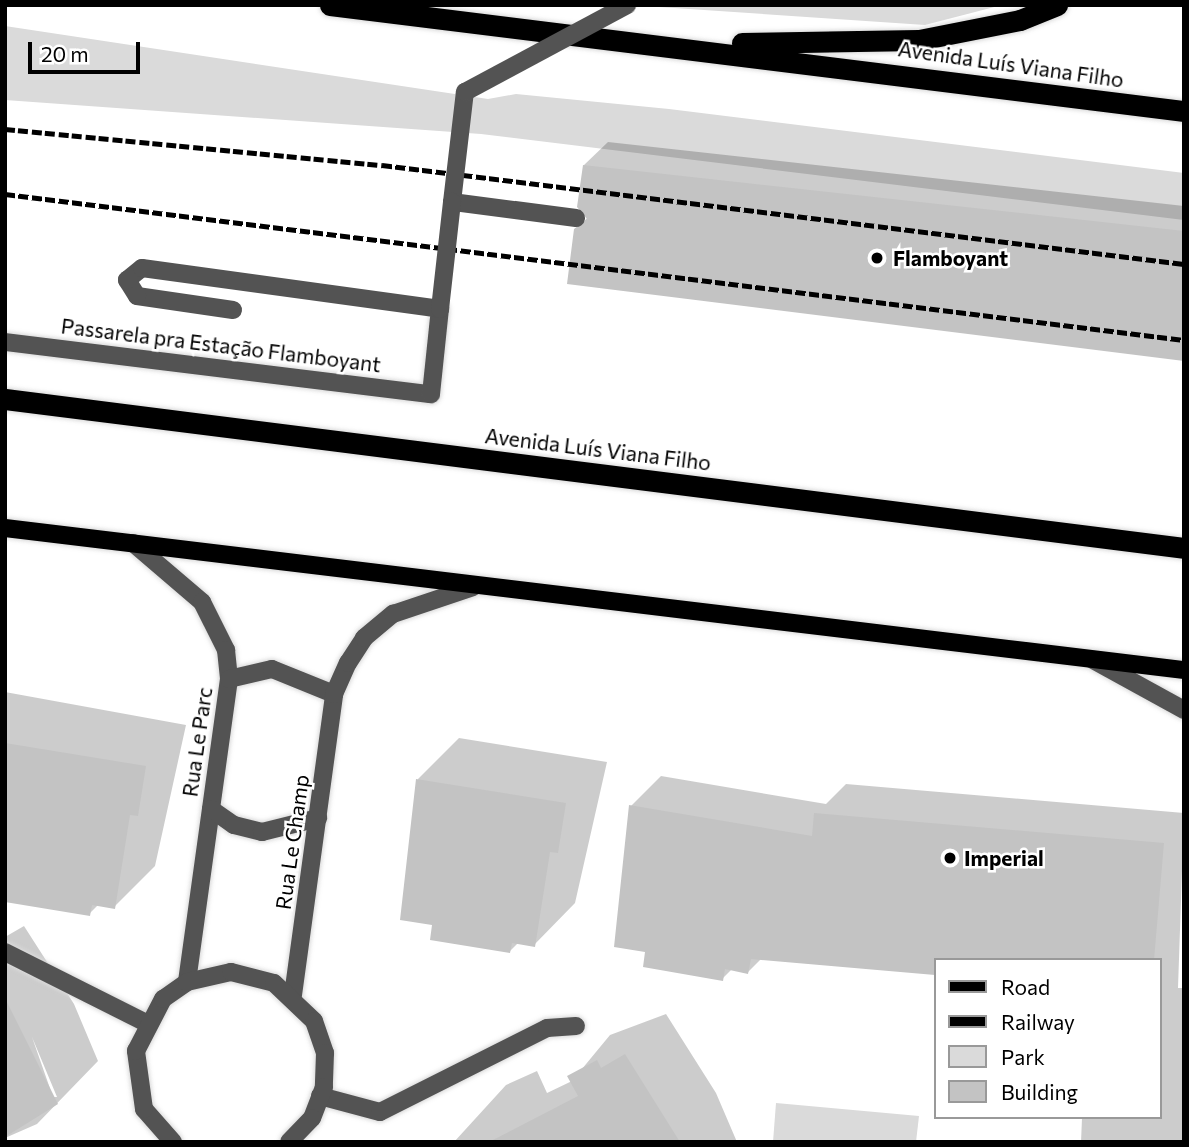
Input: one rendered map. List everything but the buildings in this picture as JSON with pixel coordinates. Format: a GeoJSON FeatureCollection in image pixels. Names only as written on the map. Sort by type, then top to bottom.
{"type":"FeatureCollection","features":[{"type":"Feature","properties":{"kind":"highway","name":"Avenida Luís Viana Filho"},"geometry":{"type":"LineString","coordinates":[[330,5],[691,46],[1184,111]]}},
{"type":"Feature","properties":{"kind":"highway"},"geometry":{"type":"LineString","coordinates":[[691,46],[919,40],[1020,20],[1057,5]]}},
{"type":"Feature","properties":{"kind":"highway","name":"Avenida Luís Viana Filho"},"geometry":{"type":"LineString","coordinates":[[5,399],[1184,548]]}},
{"type":"Feature","properties":{"kind":"highway"},"geometry":{"type":"LineString","coordinates":[[5,414],[137,415]]}},
{"type":"Feature","properties":{"kind":"main road"},"geometry":{"type":"LineString","coordinates":[[5,528],[473,587],[1184,670]]}},
{"type":"Feature","properties":{"kind":"street"},"geometry":{"type":"LineString","coordinates":[[233,310],[137,296],[127,280],[142,268],[440,309],[465,92],[627,5]]}},
{"type":"Feature","properties":{"kind":"street"},"geometry":{"type":"LineString","coordinates":[[452,202],[576,218]]}},
{"type":"Feature","properties":{"kind":"street","name":"Passarela pra Estação Flamboyant"},"geometry":{"type":"LineString","coordinates":[[5,342],[431,394],[440,309]]}},
{"type":"Feature","properties":{"kind":"street","name":"Rua Le Parc"},"geometry":{"type":"LineString","coordinates":[[133,543],[202,602],[218,628],[229,679],[187,982]]}},
{"type":"Feature","properties":{"kind":"street"},"geometry":{"type":"LineString","coordinates":[[229,679],[272,669],[334,694],[364,638],[393,614],[473,587]]}},
{"type":"Feature","properties":{"kind":"street"},"geometry":{"type":"LineString","coordinates":[[1090,659],[1184,710]]}},
{"type":"Feature","properties":{"kind":"street","name":"Rua Le Champ"},"geometry":{"type":"LineString","coordinates":[[293,995],[334,694]]}},
{"type":"Feature","properties":{"kind":"street"},"geometry":{"type":"LineString","coordinates":[[211,809],[234,825],[262,832],[318,818]]}},
{"type":"Feature","properties":{"kind":"street"},"geometry":{"type":"LineString","coordinates":[[5,953],[146,1023]]}},
{"type":"Feature","properties":{"kind":"street"},"geometry":{"type":"LineString","coordinates":[[161,1139],[135,1081],[136,1051],[146,1023],[187,982],[208,975],[253,975],[293,995],[314,1021],[325,1053],[320,1096],[312,1118],[313,1142]]}},
{"type":"Feature","properties":{"kind":"street"},"geometry":{"type":"LineString","coordinates":[[320,1096],[380,1112],[547,1028],[576,1026]]}},
{"type":"Feature","properties":{"kind":"street"},"geometry":{"type":"LineString","coordinates":[[289,1142],[312,1118]]}},
{"type":"Feature","properties":{"kind":"green space"},"geometry":{"type":"Polygon","coordinates":[[[629,5],[1002,5],[925,25],[629,5]]]}},
{"type":"Feature","properties":{"kind":"green space"},"geometry":{"type":"Polygon","coordinates":[[[5,26],[488,99],[516,94],[669,109],[1184,173],[1184,220],[481,134],[5,100],[5,26]]]}},
{"type":"Feature","properties":{"kind":"green space"},"geometry":{"type":"Polygon","coordinates":[[[776,1103],[919,1116],[916,1142],[773,1142],[776,1103]]]}},
{"type":"Feature","properties":{"kind":"railway"},"geometry":{"type":"LineString","coordinates":[[5,129],[382,165],[1184,264]]}},
{"type":"Feature","properties":{"kind":"railway"},"geometry":{"type":"LineString","coordinates":[[5,194],[1184,340]]}},
{"type":"Feature","properties":{"kind":"place","name":"Flamboyant"},"geometry":{"type":"Point","coordinates":[877,258]}},
{"type":"Feature","properties":{"kind":"place","name":"Imperial"},"geometry":{"type":"Point","coordinates":[950,858]}}]}
